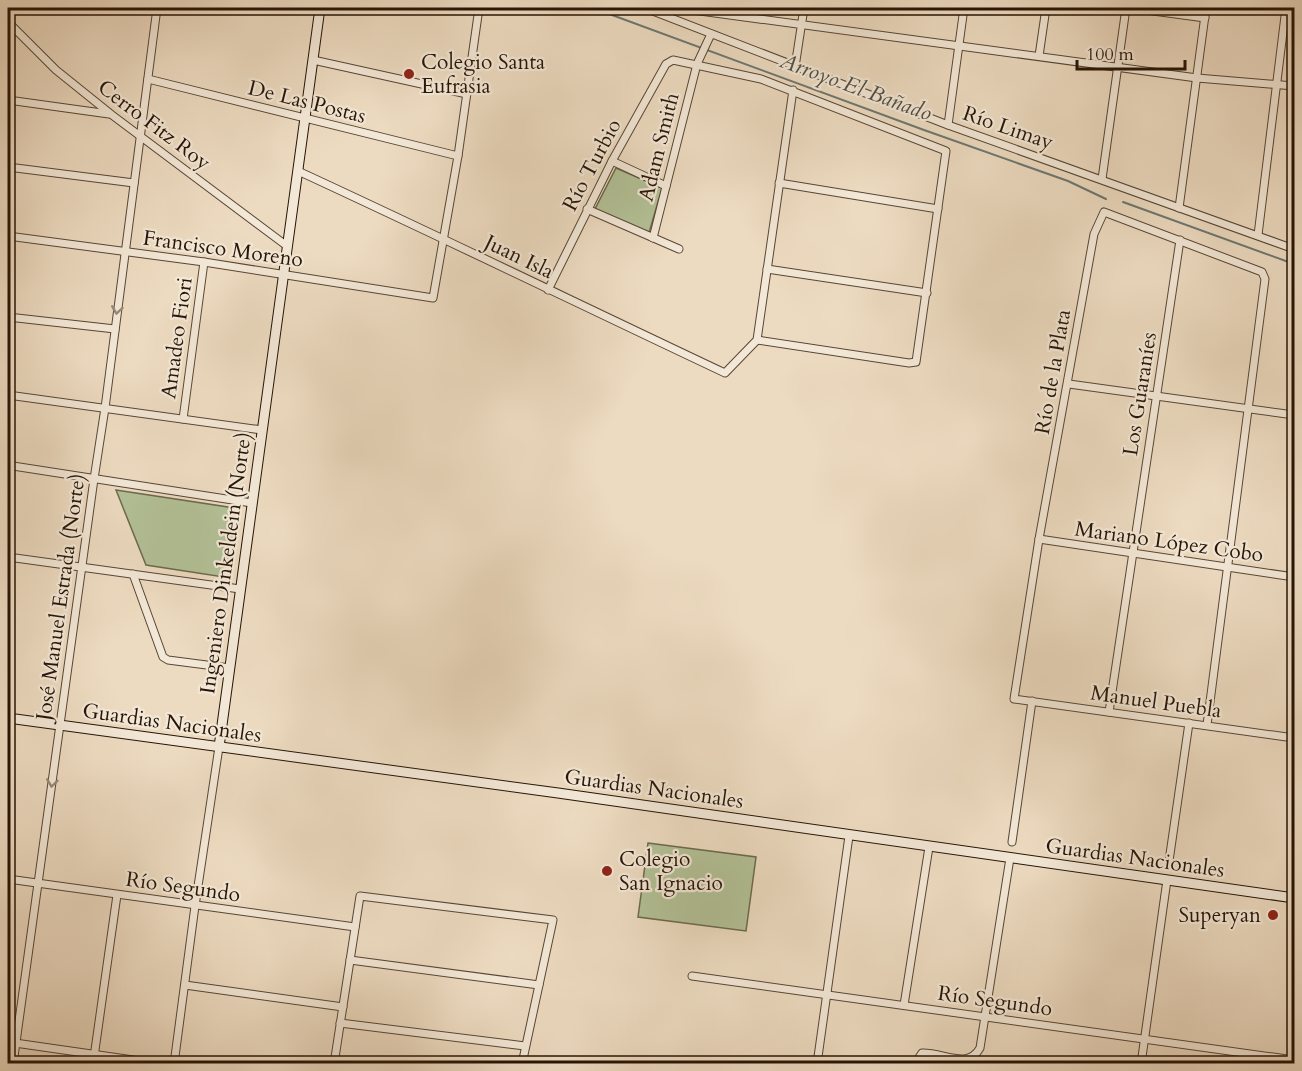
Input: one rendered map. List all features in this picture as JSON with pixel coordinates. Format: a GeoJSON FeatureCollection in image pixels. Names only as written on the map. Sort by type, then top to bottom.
{"type":"FeatureCollection","features":[{"type":"Feature","properties":{"kind":"main road","name":"Ingeniero Dinkeldein (Norte)"},"geometry":{"type":"LineString","coordinates":[[219,747],[320,8]]}},
{"type":"Feature","properties":{"kind":"main road","name":"Guardias Nacionales"},"geometry":{"type":"LineString","coordinates":[[8,718],[569,794],[849,836],[1294,898]]}},
{"type":"Feature","properties":{"kind":"street","name":"José Manuel Estrada (Norte)"},"geometry":{"type":"LineString","coordinates":[[13,1064],[105,408],[157,8]]}},
{"type":"Feature","properties":{"kind":"street"},"geometry":{"type":"LineString","coordinates":[[444,238],[479,8]]}},
{"type":"Feature","properties":{"kind":"street"},"geometry":{"type":"LineString","coordinates":[[648,9],[664,8]]}},
{"type":"Feature","properties":{"kind":"street"},"geometry":{"type":"LineString","coordinates":[[678,8],[1118,68],[1197,78],[1294,86]]}},
{"type":"Feature","properties":{"kind":"street"},"geometry":{"type":"LineString","coordinates":[[795,67],[804,8]]}},
{"type":"Feature","properties":{"kind":"street"},"geometry":{"type":"LineString","coordinates":[[948,125],[964,8]]}},
{"type":"Feature","properties":{"kind":"street"},"geometry":{"type":"LineString","coordinates":[[1039,56],[1046,8]]}},
{"type":"Feature","properties":{"kind":"street"},"geometry":{"type":"LineString","coordinates":[[1102,179],[1126,8]]}},
{"type":"Feature","properties":{"kind":"street"},"geometry":{"type":"LineString","coordinates":[[1131,8],[1205,18]]}},
{"type":"Feature","properties":{"kind":"street"},"geometry":{"type":"LineString","coordinates":[[1179,208],[1206,8]]}},
{"type":"Feature","properties":{"kind":"street"},"geometry":{"type":"LineString","coordinates":[[1258,235],[1286,8]]}},
{"type":"Feature","properties":{"kind":"street","name":"Río Limay"},"geometry":{"type":"LineString","coordinates":[[648,9],[948,125],[1294,249]]}},
{"type":"Feature","properties":{"kind":"street","name":"Cerro Fitz Roy"},"geometry":{"type":"LineString","coordinates":[[8,22],[56,70],[287,246]]}},
{"type":"Feature","properties":{"kind":"street","name":"Adam Smith"},"geometry":{"type":"LineString","coordinates":[[653,238],[697,64],[711,34]]}},
{"type":"Feature","properties":{"kind":"street"},"geometry":{"type":"LineString","coordinates":[[313,60],[467,94]]}},
{"type":"Feature","properties":{"kind":"street","name":"Río Turbio"},"geometry":{"type":"LineString","coordinates":[[548,290],[612,161],[666,64],[673,60],[697,64]]}},
{"type":"Feature","properties":{"kind":"street"},"geometry":{"type":"LineString","coordinates":[[697,64],[761,79],[793,90],[946,151],[916,362],[909,363],[757,340],[793,90]]}},
{"type":"Feature","properties":{"kind":"street","name":"De Las Postas"},"geometry":{"type":"LineString","coordinates":[[148,79],[458,156]]}},
{"type":"Feature","properties":{"kind":"street"},"geometry":{"type":"LineString","coordinates":[[8,100],[112,114]]}},
{"type":"Feature","properties":{"kind":"street"},"geometry":{"type":"LineString","coordinates":[[612,161],[666,186]]}},
{"type":"Feature","properties":{"kind":"street"},"geometry":{"type":"LineString","coordinates":[[8,167],[134,183]]}},
{"type":"Feature","properties":{"kind":"street","name":"Juan Isla"},"geometry":{"type":"LineString","coordinates":[[298,171],[444,238],[548,290],[725,373],[757,340]]}},
{"type":"Feature","properties":{"kind":"street"},"geometry":{"type":"LineString","coordinates":[[779,183],[938,209]]}},
{"type":"Feature","properties":{"kind":"street"},"geometry":{"type":"LineString","coordinates":[[587,209],[679,249]]}},
{"type":"Feature","properties":{"kind":"street","name":"Río de la Plata"},"geometry":{"type":"LineString","coordinates":[[1014,699],[1039,539],[1094,234],[1104,212],[1180,240]]}},
{"type":"Feature","properties":{"kind":"street","name":"Francisco Moreno"},"geometry":{"type":"LineString","coordinates":[[8,236],[204,262],[433,298],[444,238]]}},
{"type":"Feature","properties":{"kind":"street"},"geometry":{"type":"LineString","coordinates":[[1180,240],[1262,272],[1265,279],[1207,725]]}},
{"type":"Feature","properties":{"kind":"street","name":"Los Guaraníes"},"geometry":{"type":"LineString","coordinates":[[1109,712],[1180,240]]}},
{"type":"Feature","properties":{"kind":"street","name":"Amadeo Fiori"},"geometry":{"type":"LineString","coordinates":[[183,419],[204,262]]}},
{"type":"Feature","properties":{"kind":"street"},"geometry":{"type":"LineString","coordinates":[[767,269],[927,293]]}},
{"type":"Feature","properties":{"kind":"street"},"geometry":{"type":"LineString","coordinates":[[8,316],[115,329]]}},
{"type":"Feature","properties":{"kind":"street"},"geometry":{"type":"LineString","coordinates":[[1068,384],[1294,415]]}},
{"type":"Feature","properties":{"kind":"street"},"geometry":{"type":"LineString","coordinates":[[8,395],[262,430]]}},
{"type":"Feature","properties":{"kind":"street"},"geometry":{"type":"LineString","coordinates":[[13,466],[252,503]]}},
{"type":"Feature","properties":{"kind":"street","name":"Mariano López Cobo"},"geometry":{"type":"LineString","coordinates":[[1039,539],[1294,577]]}},
{"type":"Feature","properties":{"kind":"street"},"geometry":{"type":"LineString","coordinates":[[8,556],[240,589]]}},
{"type":"Feature","properties":{"kind":"street"},"geometry":{"type":"LineString","coordinates":[[133,574],[163,657],[168,660],[230,668]]}},
{"type":"Feature","properties":{"kind":"street","name":"Manuel Puebla"},"geometry":{"type":"LineString","coordinates":[[1014,699],[1294,736]]}},
{"type":"Feature","properties":{"kind":"street"},"geometry":{"type":"LineString","coordinates":[[1012,842],[1032,701]]}},
{"type":"Feature","properties":{"kind":"street"},"geometry":{"type":"LineString","coordinates":[[1169,861],[1189,723]]}},
{"type":"Feature","properties":{"kind":"street","name":"Ingeniero Dinkeldein (Norte)"},"geometry":{"type":"LineString","coordinates":[[174,1064],[219,747]]}},
{"type":"Feature","properties":{"kind":"street"},"geometry":{"type":"LineString","coordinates":[[817,1064],[849,836]]}},
{"type":"Feature","properties":{"kind":"street"},"geometry":{"type":"LineString","coordinates":[[904,1005],[929,847]]}},
{"type":"Feature","properties":{"kind":"street"},"geometry":{"type":"LineString","coordinates":[[915,1062],[922,1053],[967,1060],[976,1056],[980,1048],[1010,858]]}},
{"type":"Feature","properties":{"kind":"street","name":"Río Segundo"},"geometry":{"type":"LineString","coordinates":[[8,879],[354,927]]}},
{"type":"Feature","properties":{"kind":"street"},"geometry":{"type":"LineString","coordinates":[[1142,1064],[1167,880]]}},
{"type":"Feature","properties":{"kind":"street"},"geometry":{"type":"LineString","coordinates":[[93,1064],[117,895]]}},
{"type":"Feature","properties":{"kind":"street"},"geometry":{"type":"LineString","coordinates":[[334,1064],[360,896],[553,920],[522,1064]]}},
{"type":"Feature","properties":{"kind":"street"},"geometry":{"type":"LineString","coordinates":[[351,960],[539,985]]}},
{"type":"Feature","properties":{"kind":"street","name":"Río Segundo"},"geometry":{"type":"LineString","coordinates":[[692,976],[985,1015],[1294,1060]]}},
{"type":"Feature","properties":{"kind":"street"},"geometry":{"type":"LineString","coordinates":[[185,985],[343,1007]]}},
{"type":"Feature","properties":{"kind":"street"},"geometry":{"type":"LineString","coordinates":[[340,1023],[525,1046]]}},
{"type":"Feature","properties":{"kind":"street"},"geometry":{"type":"LineString","coordinates":[[8,1042],[161,1064]]}},
{"type":"Feature","properties":{"kind":"green space"},"geometry":{"type":"Polygon","coordinates":[[[616,168],[662,188],[649,233],[595,209],[616,168]]]}},
{"type":"Feature","properties":{"kind":"green space"},"geometry":{"type":"Polygon","coordinates":[[[116,490],[241,509],[230,578],[146,565],[116,490]]]}},
{"type":"Feature","properties":{"kind":"green space"},"geometry":{"type":"Polygon","coordinates":[[[648,843],[756,857],[746,931],[638,917],[648,843]]]}},
{"type":"Feature","properties":{"kind":"waterway","name":"Arroyo El Bañado"},"geometry":{"type":"LineString","coordinates":[[593,8],[1068,181],[1106,199]]}},
{"type":"Feature","properties":{"kind":"waterway","name":"Arroyo El Bañado"},"geometry":{"type":"LineString","coordinates":[[1123,202],[1294,264]]}},
{"type":"Feature","properties":{"kind":"place","name":"Colegio Santa Eufrasia"},"geometry":{"type":"Point","coordinates":[409,74]}},
{"type":"Feature","properties":{"kind":"place","name":"Colegio San Ignacio"},"geometry":{"type":"Point","coordinates":[607,871]}},
{"type":"Feature","properties":{"kind":"place","name":"Superyan"},"geometry":{"type":"Point","coordinates":[1273,915]}}]}
